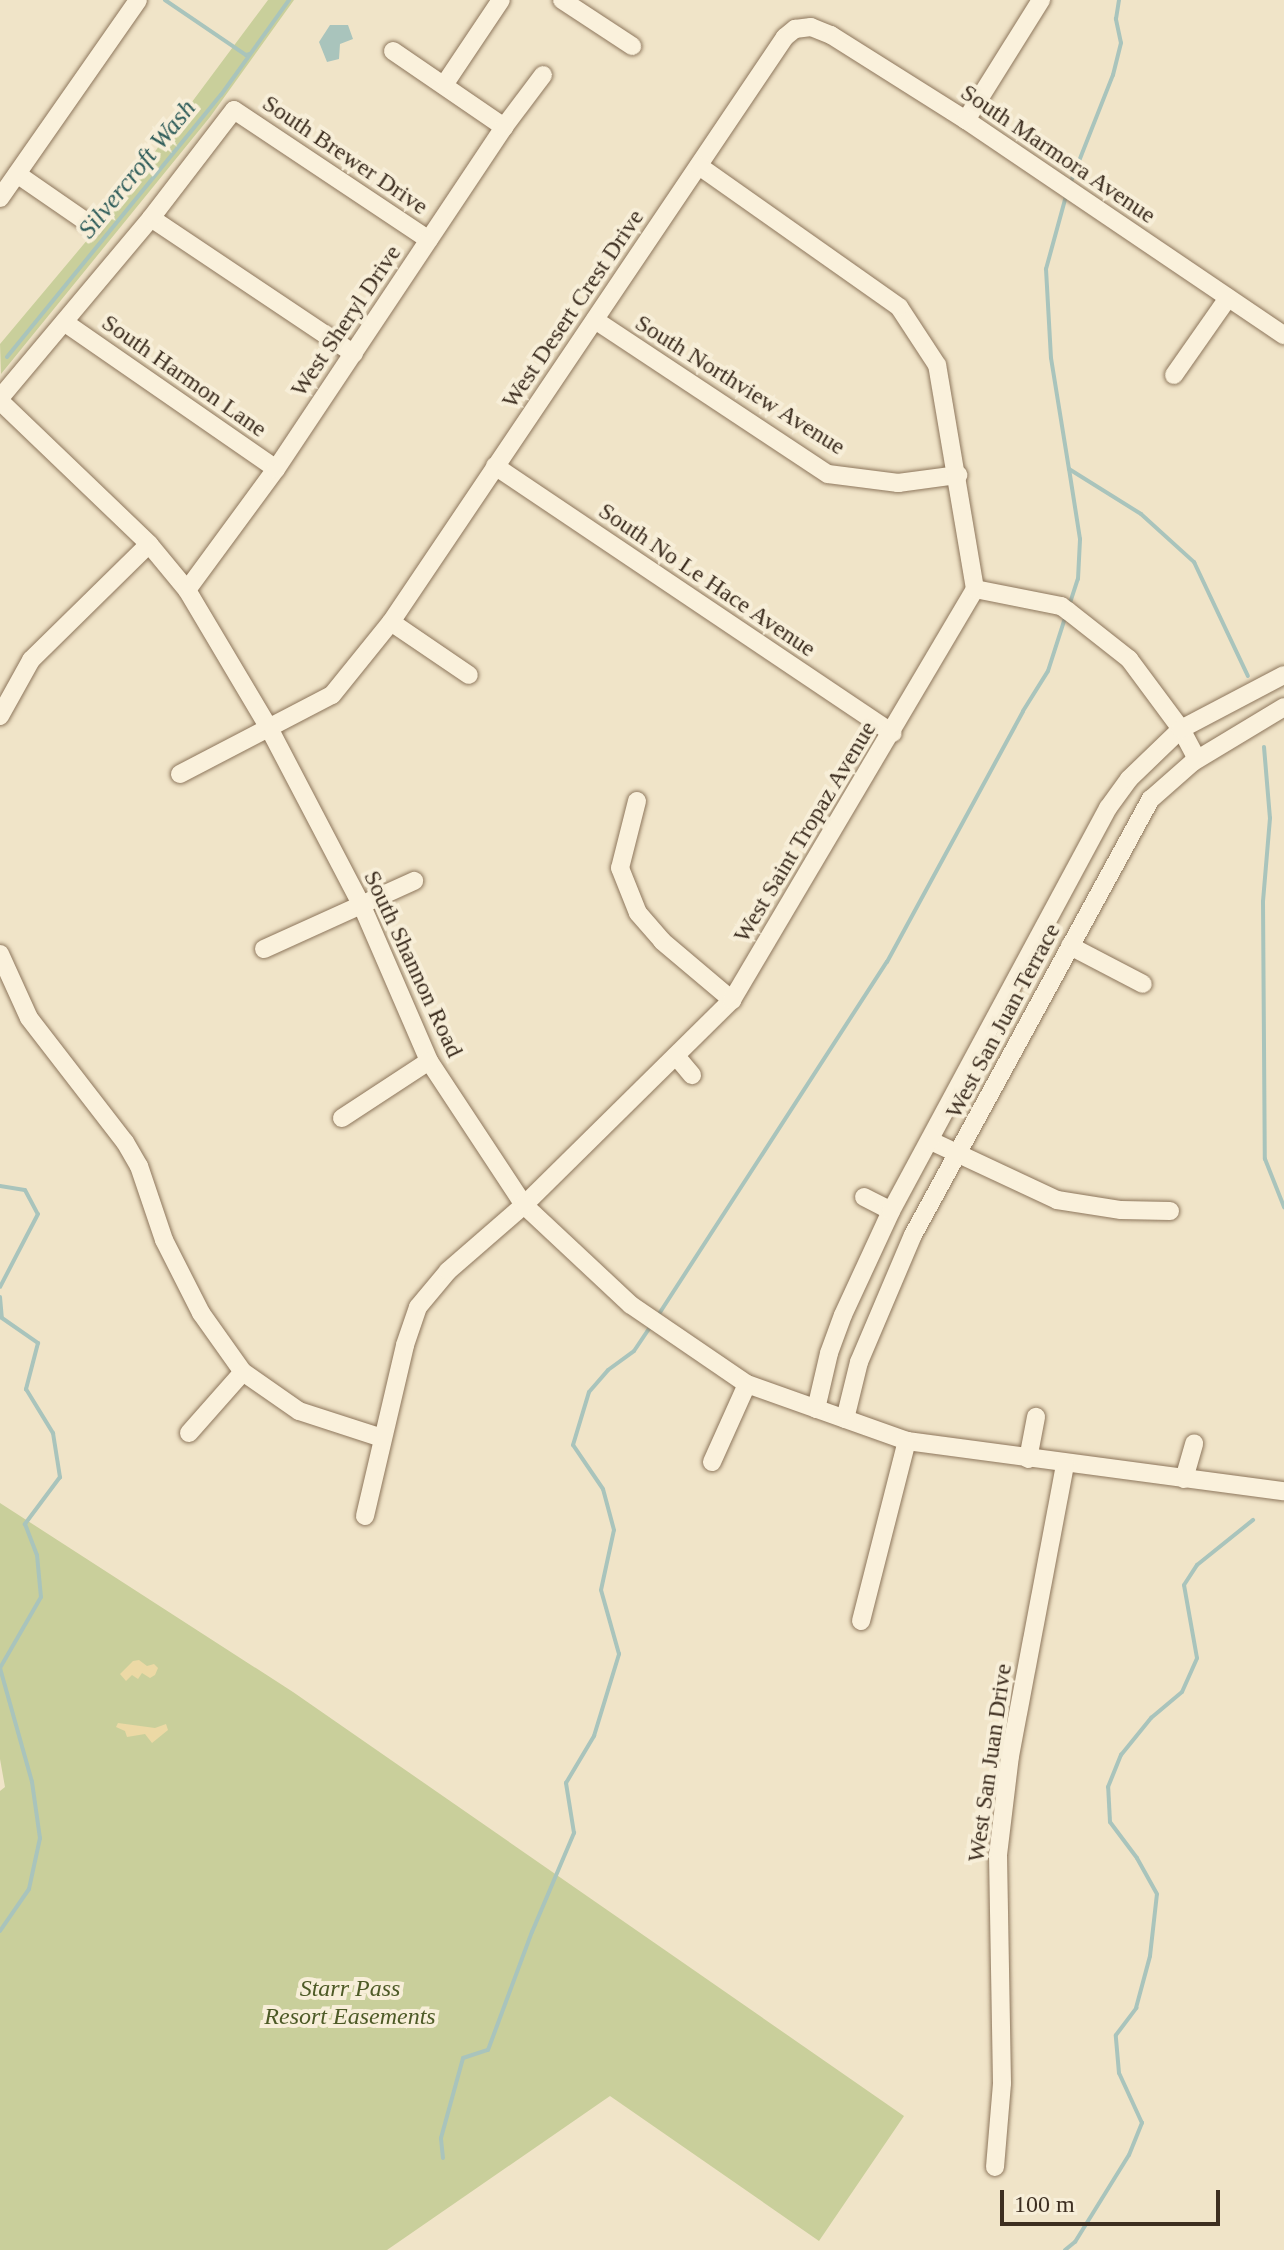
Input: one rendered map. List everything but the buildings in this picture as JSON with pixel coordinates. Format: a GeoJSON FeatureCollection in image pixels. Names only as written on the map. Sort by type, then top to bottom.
{"type":"FeatureCollection","features":[{"type":"Feature","properties":{"kind":"street"},"geometry":{"type":"LineString","coordinates":[[0,198],[138,0]]}},
{"type":"Feature","properties":{"kind":"street"},"geometry":{"type":"LineString","coordinates":[[444,85],[501,0]]}},
{"type":"Feature","properties":{"kind":"street"},"geometry":{"type":"LineString","coordinates":[[562,0],[590,7],[632,46]]}},
{"type":"Feature","properties":{"kind":"street"},"geometry":{"type":"LineString","coordinates":[[966,120],[1041,0]]}},
{"type":"Feature","properties":{"kind":"street","name":"South Marmora Avenue"},"geometry":{"type":"LineString","coordinates":[[797,19],[822,29],[966,120],[1284,335]]}},
{"type":"Feature","properties":{"kind":"street","name":"West Desert Crest Drive"},"geometry":{"type":"LineString","coordinates":[[180,774],[270,730],[332,695],[391,622],[797,19]]}},
{"type":"Feature","properties":{"kind":"street"},"geometry":{"type":"LineString","coordinates":[[393,51],[504,127]]}},
{"type":"Feature","properties":{"kind":"street","name":"West Sheryl Drive"},"geometry":{"type":"LineString","coordinates":[[187,590],[276,469],[504,127],[543,75]]}},
{"type":"Feature","properties":{"kind":"street","name":"South Brewer Drive"},"geometry":{"type":"LineString","coordinates":[[151,218],[234,110],[429,240]]}},
{"type":"Feature","properties":{"kind":"street"},"geometry":{"type":"LineString","coordinates":[[699,166],[899,307],[937,365],[975,589],[1061,606],[1129,659],[1181,729],[1197,759]]}},
{"type":"Feature","properties":{"kind":"street"},"geometry":{"type":"LineString","coordinates":[[17,174],[91,225]]}},
{"type":"Feature","properties":{"kind":"street"},"geometry":{"type":"LineString","coordinates":[[0,400],[151,218],[354,354]]}},
{"type":"Feature","properties":{"kind":"street"},"geometry":{"type":"LineString","coordinates":[[1174,375],[1228,298]]}},
{"type":"Feature","properties":{"kind":"street","name":"South Northview Avenue"},"geometry":{"type":"LineString","coordinates":[[595,320],[828,474],[898,483],[958,475]]}},
{"type":"Feature","properties":{"kind":"street","name":"South Harmon Lane"},"geometry":{"type":"LineString","coordinates":[[64,322],[276,469]]}},
{"type":"Feature","properties":{"kind":"street","name":"South Shannon Road"},"geometry":{"type":"LineString","coordinates":[[0,400],[149,544],[187,590],[270,730],[362,906],[429,1061],[524,1205],[631,1305],[747,1384],[907,1441],[1284,1491]]}},
{"type":"Feature","properties":{"kind":"street","name":"South No Le Hace Avenue"},"geometry":{"type":"LineString","coordinates":[[495,466],[893,733]]}},
{"type":"Feature","properties":{"kind":"street"},"geometry":{"type":"LineString","coordinates":[[0,716],[31,660],[149,544]]}},
{"type":"Feature","properties":{"kind":"street","name":"West Saint Tropaz Avenue"},"geometry":{"type":"LineString","coordinates":[[365,1516],[382,1438],[418,1307],[448,1271],[524,1205],[732,1000],[893,733],[975,589]]}},
{"type":"Feature","properties":{"kind":"street"},"geometry":{"type":"LineString","coordinates":[[391,622],[469,675]]}},
{"type":"Feature","properties":{"kind":"street","name":"West San Juan Terrace"},"geometry":{"type":"LineString","coordinates":[[816,1409],[838,1327],[891,1211],[1093,832],[1129,779],[1181,729],[1284,675]]}},
{"type":"Feature","properties":{"kind":"street","name":"West San Juan Terrace"},"geometry":{"type":"LineString","coordinates":[[845,1419],[873,1326],[913,1235],[1151,799],[1197,759],[1284,707]]}},
{"type":"Feature","properties":{"kind":"street"},"geometry":{"type":"LineString","coordinates":[[637,801],[620,868],[638,913],[662,941],[732,1000]]}},
{"type":"Feature","properties":{"kind":"street"},"geometry":{"type":"LineString","coordinates":[[264,949],[414,881]]}},
{"type":"Feature","properties":{"kind":"street"},"geometry":{"type":"LineString","coordinates":[[1070,946],[1143,984]]}},
{"type":"Feature","properties":{"kind":"street"},"geometry":{"type":"LineString","coordinates":[[0,954],[29,1018],[125,1142],[139,1166],[164,1240],[201,1313],[243,1372],[299,1411],[382,1438]]}},
{"type":"Feature","properties":{"kind":"street"},"geometry":{"type":"LineString","coordinates":[[676,1056],[692,1075]]}},
{"type":"Feature","properties":{"kind":"street"},"geometry":{"type":"LineString","coordinates":[[342,1118],[429,1061]]}},
{"type":"Feature","properties":{"kind":"street"},"geometry":{"type":"LineString","coordinates":[[931,1141],[1057,1200],[1121,1210],[1170,1211]]}},
{"type":"Feature","properties":{"kind":"street"},"geometry":{"type":"LineString","coordinates":[[864,1197],[891,1211]]}},
{"type":"Feature","properties":{"kind":"street"},"geometry":{"type":"LineString","coordinates":[[189,1433],[243,1372]]}},
{"type":"Feature","properties":{"kind":"street"},"geometry":{"type":"LineString","coordinates":[[712,1462],[747,1384]]}},
{"type":"Feature","properties":{"kind":"street"},"geometry":{"type":"LineString","coordinates":[[1028,1459],[1036,1417]]}},
{"type":"Feature","properties":{"kind":"street"},"geometry":{"type":"LineString","coordinates":[[861,1621],[907,1441]]}},
{"type":"Feature","properties":{"kind":"street"},"geometry":{"type":"LineString","coordinates":[[1184,1479],[1194,1443]]}},
{"type":"Feature","properties":{"kind":"street","name":"West San Juan Drive"},"geometry":{"type":"LineString","coordinates":[[995,2167],[1002,2083],[998,1855],[1010,1756],[1065,1464]]}},
{"type":"Feature","properties":{"kind":"green space"},"geometry":{"type":"Polygon","coordinates":[[[268,0],[294,0],[210,117],[1,374],[0,344],[104,220],[268,0]]]}},
{"type":"Feature","properties":{"kind":"green space","name":"Starr Pass Resort Easements"},"geometry":{"type":"Polygon","coordinates":[[[0,1503],[293,1692],[904,2116],[819,2241],[610,2096],[387,2250],[0,2250],[0,1791],[5,1787],[0,1759],[0,1503]]]}},
{"type":"Feature","properties":{"kind":"sand"},"geometry":{"type":"Polygon","coordinates":[[[139,1660],[147,1666],[154,1664],[158,1668],[155,1675],[150,1678],[142,1673],[138,1679],[132,1675],[126,1681],[120,1674],[133,1661],[139,1660]]]}},
{"type":"Feature","properties":{"kind":"sand"},"geometry":{"type":"Polygon","coordinates":[[[118,1723],[155,1728],[166,1724],[168,1730],[152,1743],[145,1734],[127,1737],[125,1731],[116,1727],[118,1723]]]}},
{"type":"Feature","properties":{"kind":"water"},"geometry":{"type":"Polygon","coordinates":[[[330,25],[348,25],[353,39],[340,44],[339,59],[327,62],[319,42],[330,25]]]}},
{"type":"Feature","properties":{"kind":"waterway"},"geometry":{"type":"LineString","coordinates":[[165,0],[246,55],[250,54]]}},
{"type":"Feature","properties":{"kind":"waterway","name":"Silvercroft Wash"},"geometry":{"type":"LineString","coordinates":[[7,357],[221,95],[289,0]]}},
{"type":"Feature","properties":{"kind":"waterway"},"geometry":{"type":"LineString","coordinates":[[1070,184],[1113,75],[1121,43],[1116,19],[1119,0]]}},
{"type":"Feature","properties":{"kind":"waterway"},"geometry":{"type":"LineString","coordinates":[[1066,196],[1046,269],[1051,358],[1069,469],[1141,514],[1194,562],[1248,676]]}},
{"type":"Feature","properties":{"kind":"waterway"},"geometry":{"type":"LineString","coordinates":[[1069,469],[1080,539],[1078,579],[1069,606]]}},
{"type":"Feature","properties":{"kind":"waterway"},"geometry":{"type":"LineString","coordinates":[[657,1317],[887,962],[1023,711],[1048,671],[1065,618]]}},
{"type":"Feature","properties":{"kind":"waterway"},"geometry":{"type":"LineString","coordinates":[[1264,747],[1270,818],[1263,902],[1265,1159],[1284,1207]]}},
{"type":"Feature","properties":{"kind":"waterway","name":"Silvercroft Wash"},"geometry":{"type":"LineString","coordinates":[[0,1186],[25,1190],[38,1214],[0,1287]]}},
{"type":"Feature","properties":{"kind":"waterway","name":"Silvercroft Wash"},"geometry":{"type":"LineString","coordinates":[[0,1297],[2,1318],[38,1343],[26,1389],[53,1433],[60,1477],[25,1524],[37,1555],[41,1597],[0,1668],[32,1782],[40,1838],[29,1889],[0,1931]]}},
{"type":"Feature","properties":{"kind":"waterway"},"geometry":{"type":"LineString","coordinates":[[443,2158],[441,2138],[463,2058],[488,2050],[532,1932],[574,1833],[566,1783],[594,1736],[619,1654],[601,1590],[614,1530],[603,1489],[573,1445],[589,1392],[608,1370],[634,1351],[652,1324]]}},
{"type":"Feature","properties":{"kind":"waterway"},"geometry":{"type":"LineString","coordinates":[[1065,2250],[1075,2242],[1129,2155],[1142,2123],[1119,2073],[1116,2035],[1136,2008],[1150,1956],[1157,1894],[1137,1858],[1110,1822],[1108,1787],[1121,1755],[1151,1718],[1182,1692],[1197,1658],[1184,1585],[1197,1565],[1253,1520]]}}]}
